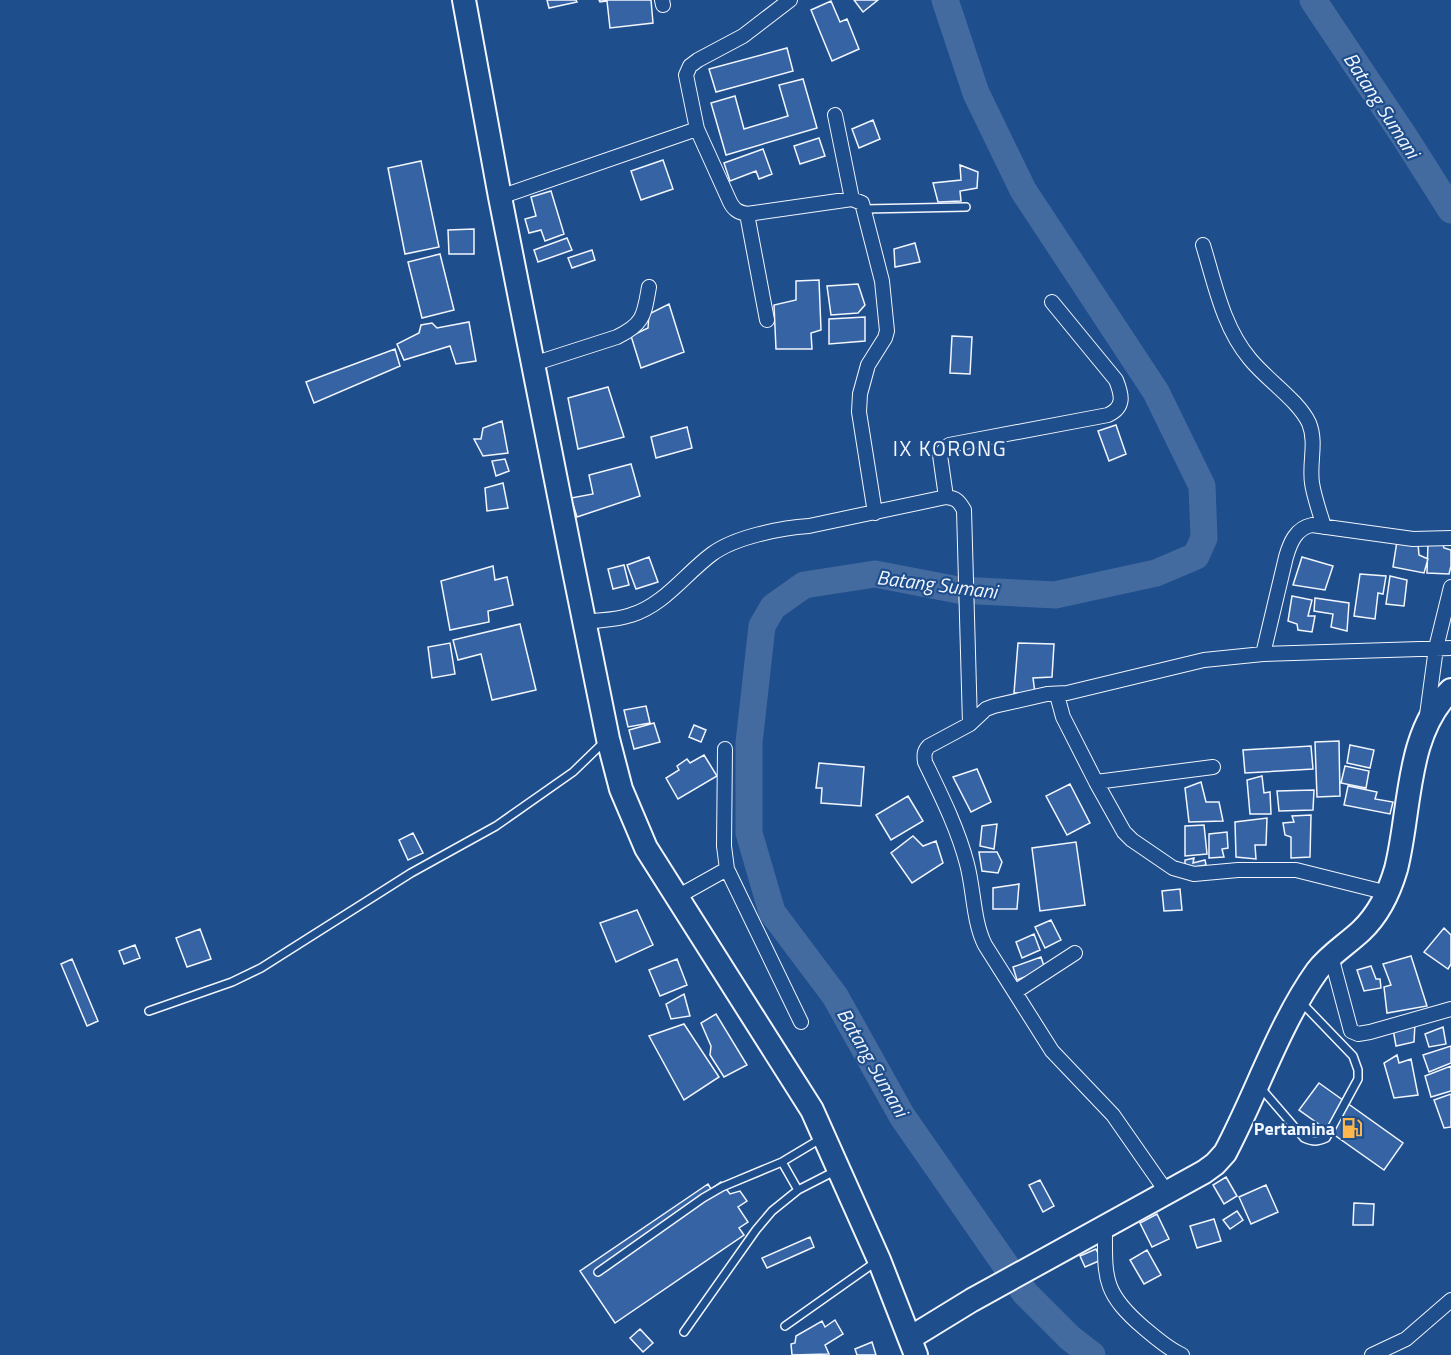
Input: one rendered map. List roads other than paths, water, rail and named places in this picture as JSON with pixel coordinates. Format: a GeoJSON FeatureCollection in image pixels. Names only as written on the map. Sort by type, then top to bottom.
{"type":"FeatureCollection","features":[{"type":"Feature","properties":{"kind":"highway"},"geometry":{"type":"LineString","coordinates":[[464,0],[500,197],[608,739],[625,797],[646,848],[800,1091],[824,1136],[879,1260],[913,1346],[972,1300],[1204,1172],[1220,1158],[1231,1141],[1299,1000],[1317,970],[1377,914],[1388,893],[1396,867],[1418,751],[1426,724],[1442,699],[1451,690]]}},
{"type":"Feature","properties":{"kind":"street"},"geometry":{"type":"LineString","coordinates":[[790,0],[743,36],[690,66],[686,75],[697,129],[734,208],[739,213],[747,214],[852,199],[862,203],[882,281],[887,331],[868,365],[860,394],[859,412],[875,513]]}},
{"type":"Feature","properties":{"kind":"street"},"geometry":{"type":"LineString","coordinates":[[835,115],[852,199]]}},
{"type":"Feature","properties":{"kind":"street"},"geometry":{"type":"LineString","coordinates":[[500,197],[697,129]]}},
{"type":"Feature","properties":{"kind":"street"},"geometry":{"type":"LineString","coordinates":[[747,214],[767,320]]}},
{"type":"Feature","properties":{"kind":"street"},"geometry":{"type":"LineString","coordinates":[[1203,245],[1224,313],[1237,342],[1261,372],[1299,409],[1308,422],[1314,444],[1312,482],[1324,527]]}},
{"type":"Feature","properties":{"kind":"street"},"geometry":{"type":"LineString","coordinates":[[533,364],[629,331],[644,315],[650,287]]}},
{"type":"Feature","properties":{"kind":"street"},"geometry":{"type":"LineString","coordinates":[[945,497],[940,455],[949,445],[1117,411],[1120,404],[1120,390],[1116,380],[1052,302]]}},
{"type":"Feature","properties":{"kind":"street"},"geometry":{"type":"LineString","coordinates":[[585,622],[631,615],[659,600],[713,553],[748,537],[945,497],[954,498],[964,510],[970,724]]}},
{"type":"Feature","properties":{"kind":"street"},"geometry":{"type":"LineString","coordinates":[[1263,654],[1291,543],[1304,527],[1312,525],[1413,539],[1451,538]]}},
{"type":"Feature","properties":{"kind":"street"},"geometry":{"type":"LineString","coordinates":[[1426,724],[1436,648],[1451,587]]}},
{"type":"Feature","properties":{"kind":"street"},"geometry":{"type":"LineString","coordinates":[[1166,1191],[1113,1115],[1052,1052],[982,938],[967,862],[924,755],[929,746],[970,724],[986,709],[994,706],[1047,694],[1057,695],[1204,660],[1263,654],[1451,648]]}},
{"type":"Feature","properties":{"kind":"street"},"geometry":{"type":"LineString","coordinates":[[1057,695],[1064,717],[1096,782],[1129,837],[1167,864],[1194,874],[1238,870],[1296,870],[1388,893]]}},
{"type":"Feature","properties":{"kind":"street"},"geometry":{"type":"LineString","coordinates":[[726,749],[724,846],[727,869],[801,1022]]}},
{"type":"Feature","properties":{"kind":"street"},"geometry":{"type":"LineString","coordinates":[[1096,782],[1213,767]]}},
{"type":"Feature","properties":{"kind":"street"},"geometry":{"type":"LineString","coordinates":[[677,897],[727,869]]}},
{"type":"Feature","properties":{"kind":"street"},"geometry":{"type":"LineString","coordinates":[[1015,992],[1075,953]]}},
{"type":"Feature","properties":{"kind":"street"},"geometry":{"type":"LineString","coordinates":[[1331,956],[1351,1031],[1358,1034],[1370,1032],[1450,1013]]}},
{"type":"Feature","properties":{"kind":"street"},"geometry":{"type":"LineString","coordinates":[[1105,1226],[1105,1265],[1113,1296],[1124,1311],[1173,1351],[1182,1355]]}},
{"type":"Feature","properties":{"kind":"street"},"geometry":{"type":"LineString","coordinates":[[1372,1355],[1406,1339],[1451,1300]]}},
{"type":"Feature","properties":{"kind":"lane"},"geometry":{"type":"LineString","coordinates":[[864,209],[966,207]]}},
{"type":"Feature","properties":{"kind":"lane"},"geometry":{"type":"LineString","coordinates":[[150,1011],[261,968],[411,873],[496,826],[573,772],[608,739]]}},
{"type":"Feature","properties":{"kind":"lane"},"geometry":{"type":"LineString","coordinates":[[1258,1085],[1305,1138],[1319,1142],[1326,1138],[1358,1079],[1358,1070],[1353,1056],[1299,1000]]}},
{"type":"Feature","properties":{"kind":"lane"},"geometry":{"type":"LineString","coordinates":[[598,1272],[703,1198],[722,1187],[782,1162],[824,1136]]}},
{"type":"Feature","properties":{"kind":"lane"},"geometry":{"type":"LineString","coordinates":[[782,1162],[798,1191]]}},
{"type":"Feature","properties":{"kind":"lane"},"geometry":{"type":"LineString","coordinates":[[684,1332],[772,1211],[798,1191],[839,1168]]}},
{"type":"Feature","properties":{"kind":"lane"},"geometry":{"type":"LineString","coordinates":[[785,1326],[879,1260]]}},
{"type":"Feature","properties":{"kind":"waterway","name":"Batang Sumani"},"geometry":{"type":"LineString","coordinates":[[945,0],[976,93],[1023,190],[1156,392],[1202,486],[1204,538],[1196,556],[1156,573],[1055,595],[958,590],[875,574],[804,585],[773,607],[762,626],[749,743],[749,833],[772,912],[835,996],[902,1116],[1025,1293],[1070,1338],[1092,1355]]}},
{"type":"Feature","properties":{"kind":"waterway","name":"Batang Sumani"},"geometry":{"type":"LineString","coordinates":[[1313,0],[1451,210]]}},
{"type":"Feature","properties":{"kind":"place","name":"Pertamina"},"geometry":{"type":"Point","coordinates":[1352,1128]}},
{"type":"Feature","properties":{"kind":"district","name":"IX KORONG"},"geometry":{"type":"Point","coordinates":[950,448]}}]}
